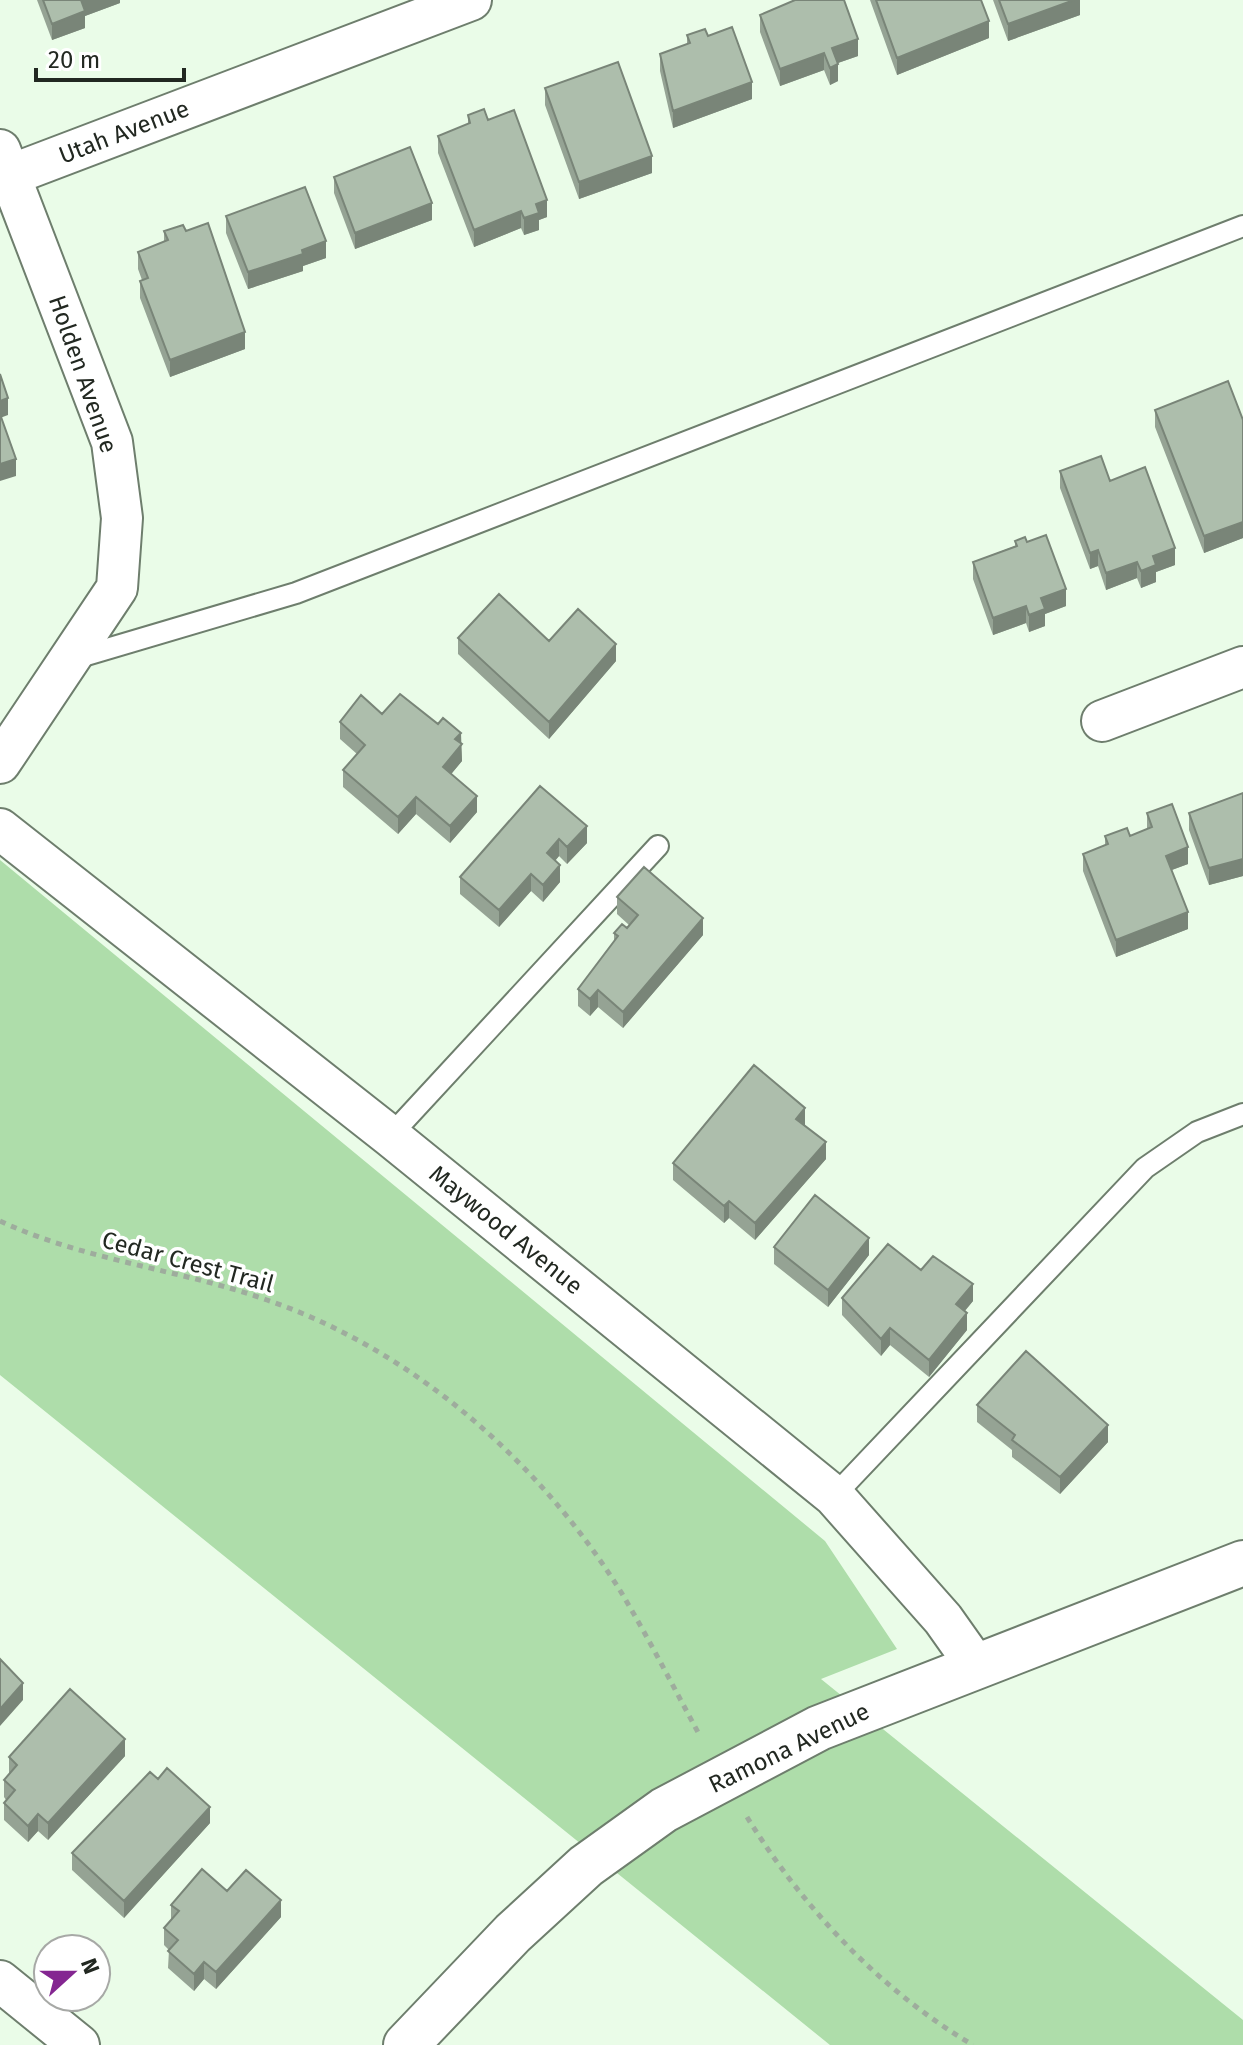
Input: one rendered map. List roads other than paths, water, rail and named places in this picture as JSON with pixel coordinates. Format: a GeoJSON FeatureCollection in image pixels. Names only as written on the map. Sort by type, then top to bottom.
{"type":"FeatureCollection","features":[{"type":"Feature","properties":{"kind":"street","name":"Utah Avenue"},"geometry":{"type":"LineString","coordinates":[[3,168],[471,0]]}},
{"type":"Feature","properties":{"kind":"street","name":"Holden Avenue"},"geometry":{"type":"LineString","coordinates":[[3,168],[112,442],[122,518],[117,588],[70,660],[8,743]]}},
{"type":"Feature","properties":{"kind":"street"},"geometry":{"type":"LineString","coordinates":[[1102,721],[1243,667]]}},
{"type":"Feature","properties":{"kind":"street","name":"Maywood Avenue"},"geometry":{"type":"LineString","coordinates":[[0,829],[390,1136],[834,1496],[943,1619],[977,1667]]}},
{"type":"Feature","properties":{"kind":"street","name":"Ramona Avenue"},"geometry":{"type":"LineString","coordinates":[[406,2045],[513,1933],[586,1866],[664,1810],[819,1728],[1243,1563]]}},
{"type":"Feature","properties":{"kind":"street"},"geometry":{"type":"LineString","coordinates":[[0,1981],[79,2045]]}},
{"type":"Feature","properties":{"kind":"lane"},"geometry":{"type":"LineString","coordinates":[[70,660],[296,593],[1243,226]]}},
{"type":"Feature","properties":{"kind":"lane"},"geometry":{"type":"LineString","coordinates":[[390,1136],[658,846]]}},
{"type":"Feature","properties":{"kind":"lane"},"geometry":{"type":"LineString","coordinates":[[834,1496],[1145,1168],[1197,1132],[1243,1114]]}}]}
